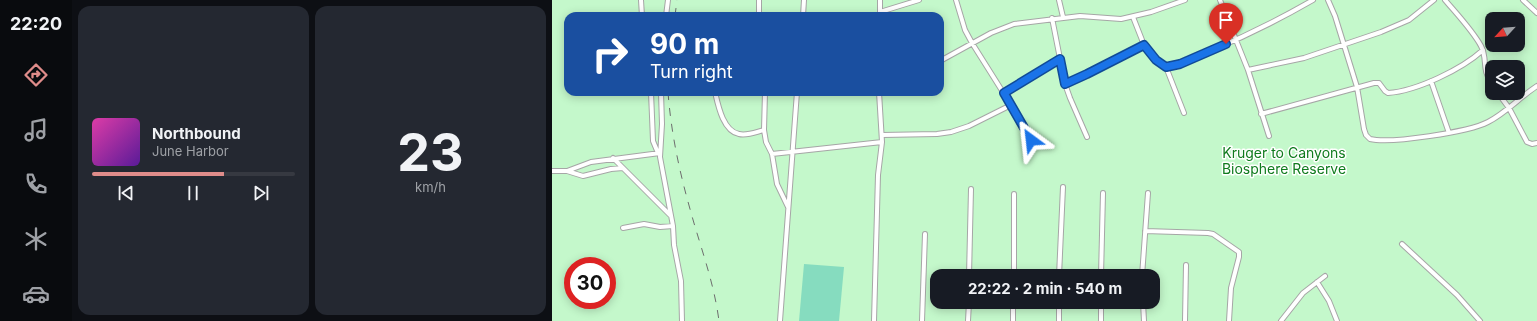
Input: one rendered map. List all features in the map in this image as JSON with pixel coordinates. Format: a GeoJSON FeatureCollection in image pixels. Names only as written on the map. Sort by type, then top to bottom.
{"type":"FeatureCollection","features":[{"type":"Feature","properties":{"kind":"street"},"geometry":{"type":"LineString","coordinates":[[641,0],[642,12]]}},
{"type":"Feature","properties":{"kind":"street"},"geometry":{"type":"LineString","coordinates":[[666,12],[668,0]]}},
{"type":"Feature","properties":{"kind":"street"},"geometry":{"type":"LineString","coordinates":[[759,0],[759,12]]}},
{"type":"Feature","properties":{"kind":"street"},"geometry":{"type":"LineString","coordinates":[[803,12],[804,0]]}},
{"type":"Feature","properties":{"kind":"street"},"geometry":{"type":"LineString","coordinates":[[880,0],[880,12]]}},
{"type":"Feature","properties":{"kind":"street"},"geometry":{"type":"LineString","coordinates":[[886,12],[919,0]]}},
{"type":"Feature","properties":{"kind":"street"},"geometry":{"type":"LineString","coordinates":[[956,0],[972,43],[1004,93],[1031,140]]}},
{"type":"Feature","properties":{"kind":"street"},"geometry":{"type":"LineString","coordinates":[[1060,0],[1064,17]]}},
{"type":"Feature","properties":{"kind":"street"},"geometry":{"type":"LineString","coordinates":[[944,59],[1002,27],[1014,24],[1052,18],[1080,16],[1121,19],[1133,17],[1185,0]]}},
{"type":"Feature","properties":{"kind":"street"},"geometry":{"type":"LineString","coordinates":[[1220,0],[1248,70],[1269,136]]}},
{"type":"Feature","properties":{"kind":"street"},"geometry":{"type":"LineString","coordinates":[[1166,67],[1180,64],[1237,40],[1291,13],[1313,0]]}},
{"type":"Feature","properties":{"kind":"street"},"geometry":{"type":"LineString","coordinates":[[1328,0],[1357,87],[1364,129],[1366,135],[1370,139],[1386,140],[1449,133],[1482,125],[1509,108],[1537,86]]}},
{"type":"Feature","properties":{"kind":"street"},"geometry":{"type":"LineString","coordinates":[[1248,70],[1304,58],[1400,24],[1414,16],[1434,0]]}},
{"type":"Feature","properties":{"kind":"street"},"geometry":{"type":"LineString","coordinates":[[1445,0],[1483,50],[1485,72]]}},
{"type":"Feature","properties":{"kind":"street"},"geometry":{"type":"LineString","coordinates":[[1523,0],[1537,13]]}},
{"type":"Feature","properties":{"kind":"street"},"geometry":{"type":"LineString","coordinates":[[1133,17],[1144,45],[1156,60],[1166,67],[1184,113]]}},
{"type":"Feature","properties":{"kind":"street"},"geometry":{"type":"LineString","coordinates":[[1052,18],[1065,84],[1086,137]]}},
{"type":"Feature","properties":{"kind":"street"},"geometry":{"type":"LineString","coordinates":[[1065,84],[1144,45]]}},
{"type":"Feature","properties":{"kind":"street"},"geometry":{"type":"LineString","coordinates":[[1261,114],[1374,83],[1379,83],[1386,92],[1391,93],[1412,89],[1465,64],[1483,50]]}},
{"type":"Feature","properties":{"kind":"street"},"geometry":{"type":"LineString","coordinates":[[1004,93],[1060,59]]}},
{"type":"Feature","properties":{"kind":"street"},"geometry":{"type":"LineString","coordinates":[[1431,81],[1449,133]]}},
{"type":"Feature","properties":{"kind":"street"},"geometry":{"type":"LineString","coordinates":[[651,96],[654,141],[659,153],[673,226],[674,245],[682,281],[682,321]]}},
{"type":"Feature","properties":{"kind":"street"},"geometry":{"type":"LineString","coordinates":[[659,153],[662,124],[661,96]]}},
{"type":"Feature","properties":{"kind":"street"},"geometry":{"type":"LineString","coordinates":[[716,96],[719,110],[724,120],[736,133],[741,135],[764,130]]}},
{"type":"Feature","properties":{"kind":"street"},"geometry":{"type":"LineString","coordinates":[[765,96],[764,130],[767,146],[772,154],[777,184],[789,208]]}},
{"type":"Feature","properties":{"kind":"street"},"geometry":{"type":"LineString","coordinates":[[780,321],[797,96]]}},
{"type":"Feature","properties":{"kind":"street"},"geometry":{"type":"LineString","coordinates":[[874,321],[878,175],[882,142],[879,96]]}},
{"type":"Feature","properties":{"kind":"street"},"geometry":{"type":"LineString","coordinates":[[1503,100],[1527,142],[1532,144],[1537,143]]}},
{"type":"Feature","properties":{"kind":"street"},"geometry":{"type":"LineString","coordinates":[[882,135],[937,134],[951,132],[969,126],[1011,105]]}},
{"type":"Feature","properties":{"kind":"street"},"geometry":{"type":"LineString","coordinates":[[772,154],[882,142]]}},
{"type":"Feature","properties":{"kind":"street"},"geometry":{"type":"LineString","coordinates":[[552,171],[567,170],[584,163],[613,158],[659,153]]}},
{"type":"Feature","properties":{"kind":"street"},"geometry":{"type":"LineString","coordinates":[[613,158],[671,216]]}},
{"type":"Feature","properties":{"kind":"street"},"geometry":{"type":"LineString","coordinates":[[567,170],[583,176],[611,169],[623,168]]}},
{"type":"Feature","properties":{"kind":"street"},"geometry":{"type":"LineString","coordinates":[[1059,269],[1063,187]]}},
{"type":"Feature","properties":{"kind":"street"},"geometry":{"type":"LineString","coordinates":[[969,269],[971,189]]}},
{"type":"Feature","properties":{"kind":"street"},"geometry":{"type":"LineString","coordinates":[[1101,269],[1103,192]]}},
{"type":"Feature","properties":{"kind":"street"},"geometry":{"type":"LineString","coordinates":[[1142,269],[1148,193]]}},
{"type":"Feature","properties":{"kind":"street"},"geometry":{"type":"LineString","coordinates":[[1014,194],[1014,269]]}},
{"type":"Feature","properties":{"kind":"street"},"geometry":{"type":"LineString","coordinates":[[623,228],[644,224],[660,227],[673,226]]}},
{"type":"Feature","properties":{"kind":"street"},"geometry":{"type":"LineString","coordinates":[[1145,231],[1213,234],[1239,252],[1231,288],[1229,321]]}},
{"type":"Feature","properties":{"kind":"street"},"geometry":{"type":"LineString","coordinates":[[922,321],[922,280],[925,234]]}},
{"type":"Feature","properties":{"kind":"street"},"geometry":{"type":"LineString","coordinates":[[1402,244],[1457,295],[1480,321]]}},
{"type":"Feature","properties":{"kind":"street"},"geometry":{"type":"LineString","coordinates":[[1185,321],[1186,265]]}},
{"type":"Feature","properties":{"kind":"street"},"geometry":{"type":"LineString","coordinates":[[1281,321],[1303,293],[1325,276]]}},
{"type":"Feature","properties":{"kind":"street"},"geometry":{"type":"LineString","coordinates":[[1317,282],[1329,301],[1336,321]]}},
{"type":"Feature","properties":{"kind":"street"},"geometry":{"type":"LineString","coordinates":[[968,321],[969,309]]}},
{"type":"Feature","properties":{"kind":"street"},"geometry":{"type":"LineString","coordinates":[[1013,309],[1013,321]]}},
{"type":"Feature","properties":{"kind":"street"},"geometry":{"type":"LineString","coordinates":[[1059,309],[1059,321]]}},
{"type":"Feature","properties":{"kind":"street"},"geometry":{"type":"LineString","coordinates":[[1101,309],[1101,321]]}},
{"type":"Feature","properties":{"kind":"street"},"geometry":{"type":"LineString","coordinates":[[1143,309],[1144,321]]}},
{"type":"Feature","properties":{"kind":"green space","name":"Kruger to Canyons Biosphere Reserve"},"geometry":{"type":"Polygon","coordinates":[[[552,0],[1537,0],[1537,321],[552,321],[552,0]]]}},
{"type":"Feature","properties":{"kind":"green space"},"geometry":{"type":"Polygon","coordinates":[[[804,264],[844,267],[839,321],[799,321],[804,264]]]}},
{"type":"Feature","properties":{"kind":"railway"},"geometry":{"type":"LineString","coordinates":[[676,12],[677,0]]}},
{"type":"Feature","properties":{"kind":"railway"},"geometry":{"type":"LineString","coordinates":[[668,96],[673,136],[682,180],[710,278],[719,321]]}},
{"type":"Feature","properties":{"kind":"route"},"geometry":{"type":"LineString","coordinates":[[1031,140],[1004,93],[1060,59],[1065,84],[1144,45],[1156,60],[1166,67],[1180,64],[1226,44]]}}]}
